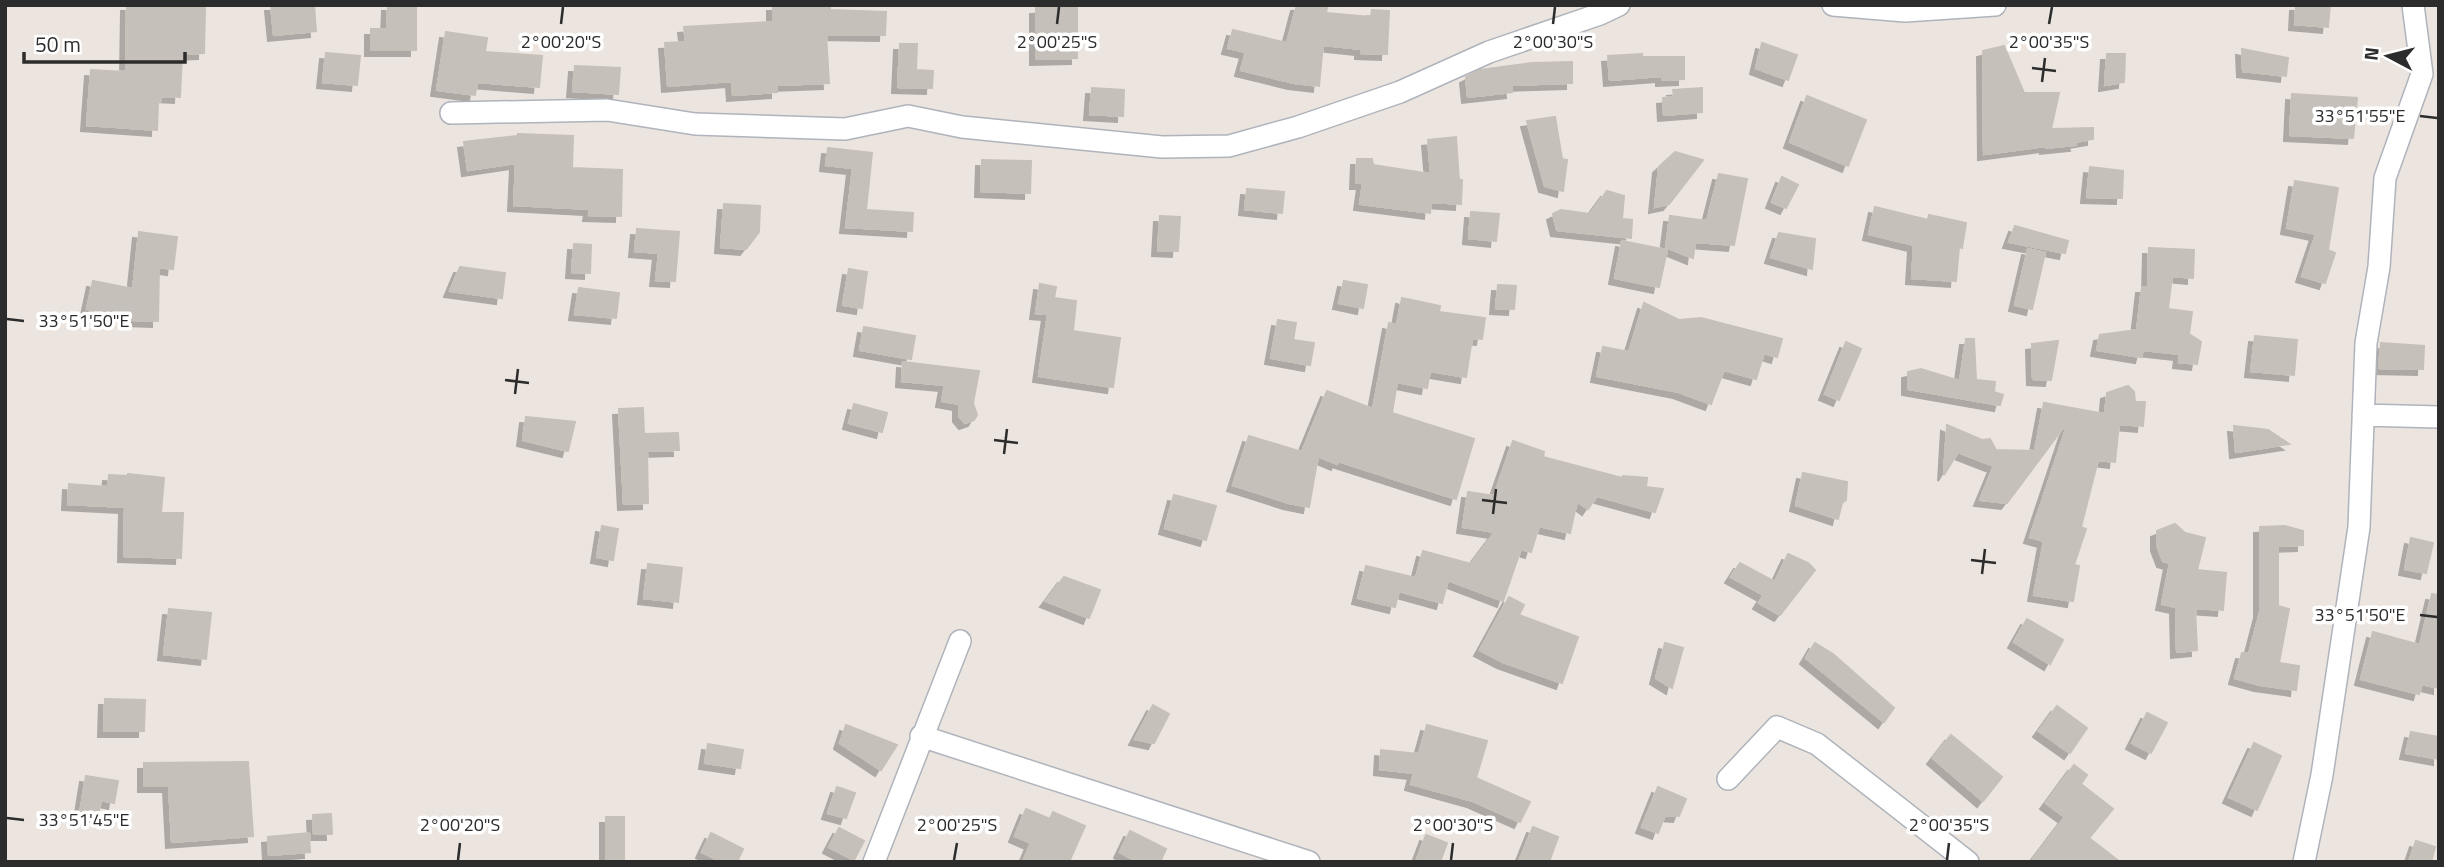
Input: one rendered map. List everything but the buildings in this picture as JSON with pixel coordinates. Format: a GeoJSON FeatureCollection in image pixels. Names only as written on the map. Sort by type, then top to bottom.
{"type":"FeatureCollection","features":[{"type":"Feature","properties":{"kind":"street"},"geometry":{"type":"LineString","coordinates":[[451,113],[541,109],[607,110],[695,124],[845,130],[908,116],[962,127],[1162,147],[1229,146],[1297,127],[1401,92],[1489,52],[1601,14],[1619,5]]}},
{"type":"Feature","properties":{"kind":"street"},"geometry":{"type":"LineString","coordinates":[[1833,5],[1905,10],[1995,5]]}},
{"type":"Feature","properties":{"kind":"street"},"geometry":{"type":"LineString","coordinates":[[2304,862],[2322,775],[2358,527],[2366,343],[2379,267],[2385,178],[2422,74],[2413,5]]}},
{"type":"Feature","properties":{"kind":"street"},"geometry":{"type":"LineString","coordinates":[[2363,415],[2439,417]]}},
{"type":"Feature","properties":{"kind":"street"},"geometry":{"type":"LineString","coordinates":[[874,862],[960,641]]}},
{"type":"Feature","properties":{"kind":"street"},"geometry":{"type":"LineString","coordinates":[[1728,779],[1777,727],[1817,744],[1968,862]]}},
{"type":"Feature","properties":{"kind":"street"},"geometry":{"type":"LineString","coordinates":[[921,736],[1309,862]]}}]}
